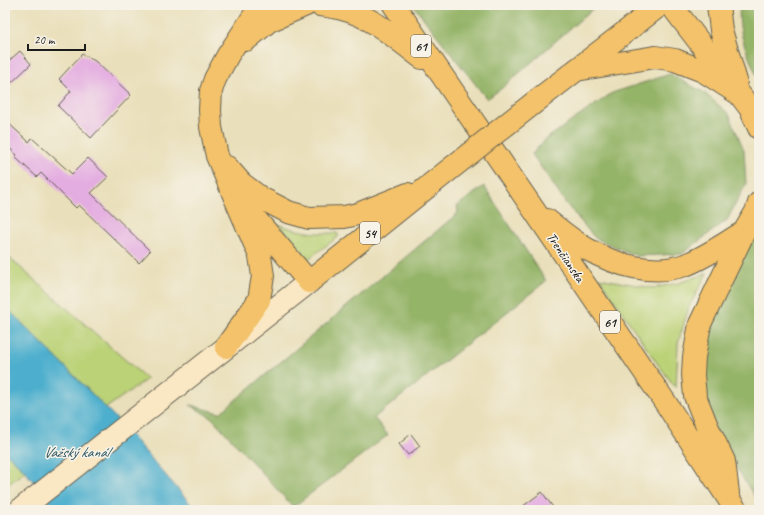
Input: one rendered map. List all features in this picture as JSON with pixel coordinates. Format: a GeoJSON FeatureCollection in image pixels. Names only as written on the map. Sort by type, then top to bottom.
{"type":"FeatureCollection","features":[{"type":"Feature","properties":{"kind":"main road"},"geometry":{"type":"LineString","coordinates":[[226,347],[259,300],[263,276],[260,256],[217,156],[211,127],[211,91],[215,79],[228,55],[261,5]]}},
{"type":"Feature","properties":{"kind":"main road"},"geometry":{"type":"LineString","coordinates":[[228,55],[270,21],[306,5]]}},
{"type":"Feature","properties":{"kind":"main road"},"geometry":{"type":"LineString","coordinates":[[320,5],[343,9],[362,16],[398,40],[439,71]]}},
{"type":"Feature","properties":{"kind":"main road","name":"Trenčianska"},"geometry":{"type":"LineString","coordinates":[[394,5],[733,504]]}},
{"type":"Feature","properties":{"kind":"main road","name":"54"},"geometry":{"type":"LineString","coordinates":[[309,282],[535,102],[660,5]]}},
{"type":"Feature","properties":{"kind":"main road"},"geometry":{"type":"LineString","coordinates":[[671,5],[740,94],[750,108],[759,128]]}},
{"type":"Feature","properties":{"kind":"main road"},"geometry":{"type":"LineString","coordinates":[[718,5],[721,30],[740,94]]}},
{"type":"Feature","properties":{"kind":"main road"},"geometry":{"type":"LineString","coordinates":[[576,70],[656,57],[675,60],[703,71],[740,94]]}},
{"type":"Feature","properties":{"kind":"main road"},"geometry":{"type":"LineString","coordinates":[[217,156],[241,183],[261,198],[288,212],[308,218],[344,217],[358,214],[430,185]]}},
{"type":"Feature","properties":{"kind":"main road"},"geometry":{"type":"LineString","coordinates":[[20,510],[309,282],[233,192]]}},
{"type":"Feature","properties":{"kind":"main road"},"geometry":{"type":"LineString","coordinates":[[733,504],[724,461],[707,426],[695,396],[693,375],[695,347],[700,324],[744,232],[756,212],[759,203]]}},
{"type":"Feature","properties":{"kind":"main road"},"geometry":{"type":"LineString","coordinates":[[535,212],[587,249],[616,262],[640,268],[660,269],[683,265],[702,257],[744,232]]}},
{"type":"Feature","properties":{"kind":"green space"},"geometry":{"type":"Polygon","coordinates":[[[413,5],[597,5],[502,88],[487,99],[413,5]]]}},
{"type":"Feature","properties":{"kind":"green space"},"geometry":{"type":"Polygon","coordinates":[[[740,5],[759,5],[759,81],[744,44],[740,25],[740,5]]]}},
{"type":"Feature","properties":{"kind":"green space"},"geometry":{"type":"Polygon","coordinates":[[[670,74],[703,92],[729,114],[744,150],[746,184],[727,220],[682,254],[637,256],[595,238],[567,205],[532,154],[546,139],[612,93],[670,74]]]}},
{"type":"Feature","properties":{"kind":"green space"},"geometry":{"type":"Polygon","coordinates":[[[484,186],[546,281],[374,418],[388,435],[293,507],[212,418],[190,405],[220,413],[458,213],[457,206],[484,186]]]}},
{"type":"Feature","properties":{"kind":"green space"},"geometry":{"type":"Polygon","coordinates":[[[277,224],[306,232],[336,233],[338,234],[338,237],[308,259],[290,236],[277,224]]]}},
{"type":"Feature","properties":{"kind":"green space"},"geometry":{"type":"Polygon","coordinates":[[[759,231],[759,503],[733,463],[706,413],[699,347],[734,269],[759,231]]]}},
{"type":"Feature","properties":{"kind":"green space"},"geometry":{"type":"Polygon","coordinates":[[[5,254],[147,379],[106,408],[5,306],[5,254]]]}},
{"type":"Feature","properties":{"kind":"green space"},"geometry":{"type":"Polygon","coordinates":[[[707,273],[689,307],[678,343],[676,388],[657,363],[599,278],[652,288],[679,283],[707,273]]]}},
{"type":"Feature","properties":{"kind":"green space"},"geometry":{"type":"Polygon","coordinates":[[[5,452],[25,471],[5,487],[5,452]]]}},
{"type":"Feature","properties":{"kind":"water","name":"Važský kanál"},"geometry":{"type":"Polygon","coordinates":[[[5,306],[114,416],[196,510],[55,510],[25,471],[5,452],[5,306]]]}},
{"type":"Feature","properties":{"kind":"building"},"geometry":{"type":"Polygon","coordinates":[[[20,51],[31,64],[5,89],[5,64],[20,51]]]}},
{"type":"Feature","properties":{"kind":"building"},"geometry":{"type":"Polygon","coordinates":[[[82,54],[95,61],[131,95],[91,138],[58,106],[71,91],[59,79],[82,54]]]}},
{"type":"Feature","properties":{"kind":"building"},"geometry":{"type":"Polygon","coordinates":[[[5,120],[29,142],[32,138],[72,174],[88,158],[108,177],[91,193],[150,251],[139,263],[79,205],[76,208],[41,173],[37,177],[15,157],[17,155],[5,144],[5,120]]]}},
{"type":"Feature","properties":{"kind":"building"},"geometry":{"type":"Polygon","coordinates":[[[411,434],[420,446],[408,455],[399,444],[411,434]]]}},
{"type":"Feature","properties":{"kind":"building"},"geometry":{"type":"Polygon","coordinates":[[[542,492],[555,510],[518,510],[542,492]]]}}]}
